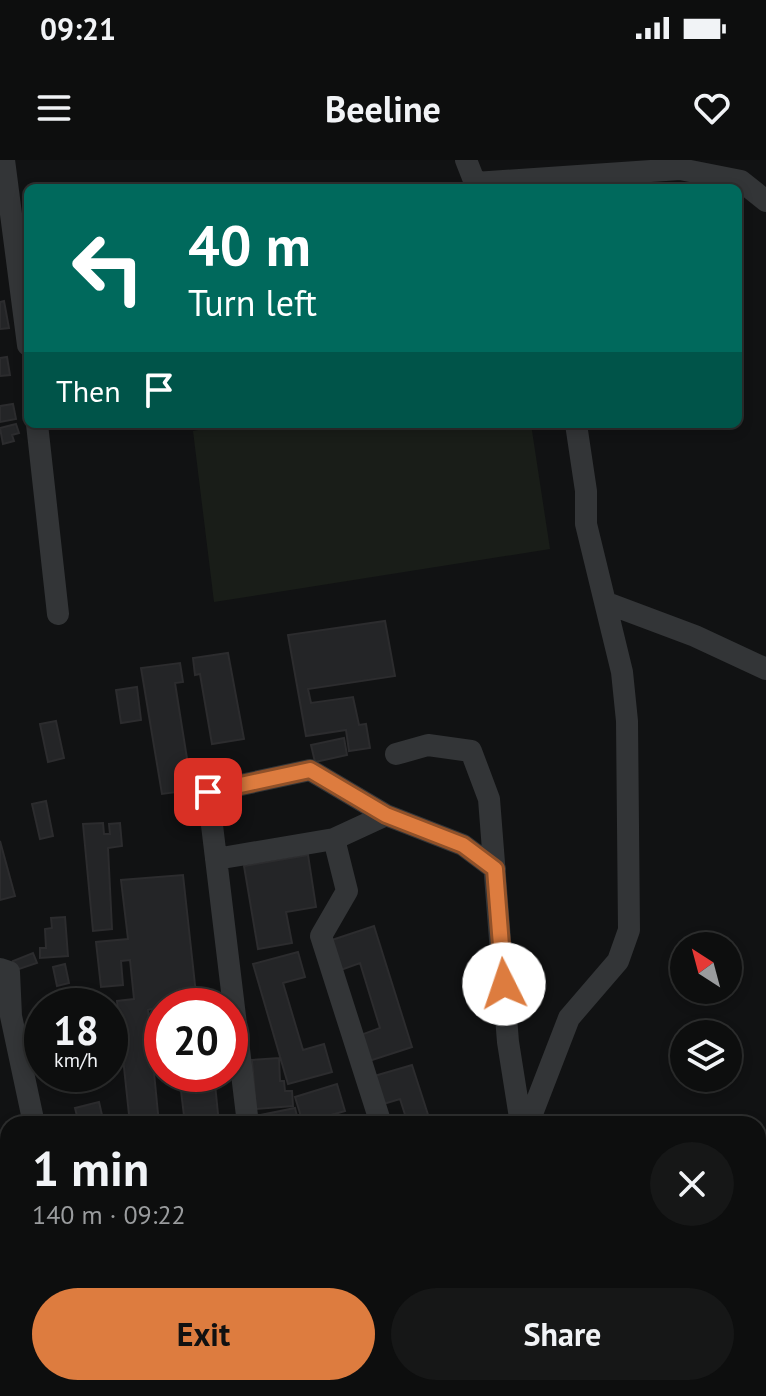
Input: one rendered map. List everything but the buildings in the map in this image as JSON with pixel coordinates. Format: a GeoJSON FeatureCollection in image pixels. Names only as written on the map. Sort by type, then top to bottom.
{"type":"FeatureCollection","features":[{"type":"Feature","properties":{"kind":"street"},"geometry":{"type":"LineString","coordinates":[[466,160],[475,184]]}},
{"type":"Feature","properties":{"kind":"street"},"geometry":{"type":"LineString","coordinates":[[3,162],[24,316]]}},
{"type":"Feature","properties":{"kind":"street"},"geometry":{"type":"LineString","coordinates":[[500,184],[680,169],[741,181],[766,201]]}},
{"type":"Feature","properties":{"kind":"street"},"geometry":{"type":"LineString","coordinates":[[37,428],[58,614]]}},
{"type":"Feature","properties":{"kind":"street"},"geometry":{"type":"LineString","coordinates":[[531,1116],[569,1018],[618,961],[629,930],[627,721],[622,672],[586,524],[586,491],[577,428]]}},
{"type":"Feature","properties":{"kind":"street"},"geometry":{"type":"LineString","coordinates":[[607,603],[695,636],[766,669]]}},
{"type":"Feature","properties":{"kind":"street"},"geometry":{"type":"LineString","coordinates":[[396,754],[428,745],[471,751],[489,799],[508,1042],[520,1116]]}},
{"type":"Feature","properties":{"kind":"street"},"geometry":{"type":"LineString","coordinates":[[247,1116],[208,792],[310,770],[386,815],[463,845],[495,869]]}},
{"type":"Feature","properties":{"kind":"street"},"geometry":{"type":"LineString","coordinates":[[216,859],[334,839],[386,815]]}},
{"type":"Feature","properties":{"kind":"street"},"geometry":{"type":"LineString","coordinates":[[334,839],[347,891],[321,936],[378,1116]]}},
{"type":"Feature","properties":{"kind":"street"},"geometry":{"type":"LineString","coordinates":[[0,969],[9,972],[11,1016],[32,1116]]}},
{"type":"Feature","properties":{"kind":"shaded area"},"geometry":{"type":"Polygon","coordinates":[[[208,428],[532,428],[550,549],[214,602],[193,431],[208,428]]]}},
{"type":"Feature","properties":{"kind":"route"},"geometry":{"type":"LineString","coordinates":[[208,792],[310,770],[386,815],[463,845],[495,869],[504,984]]}}]}
